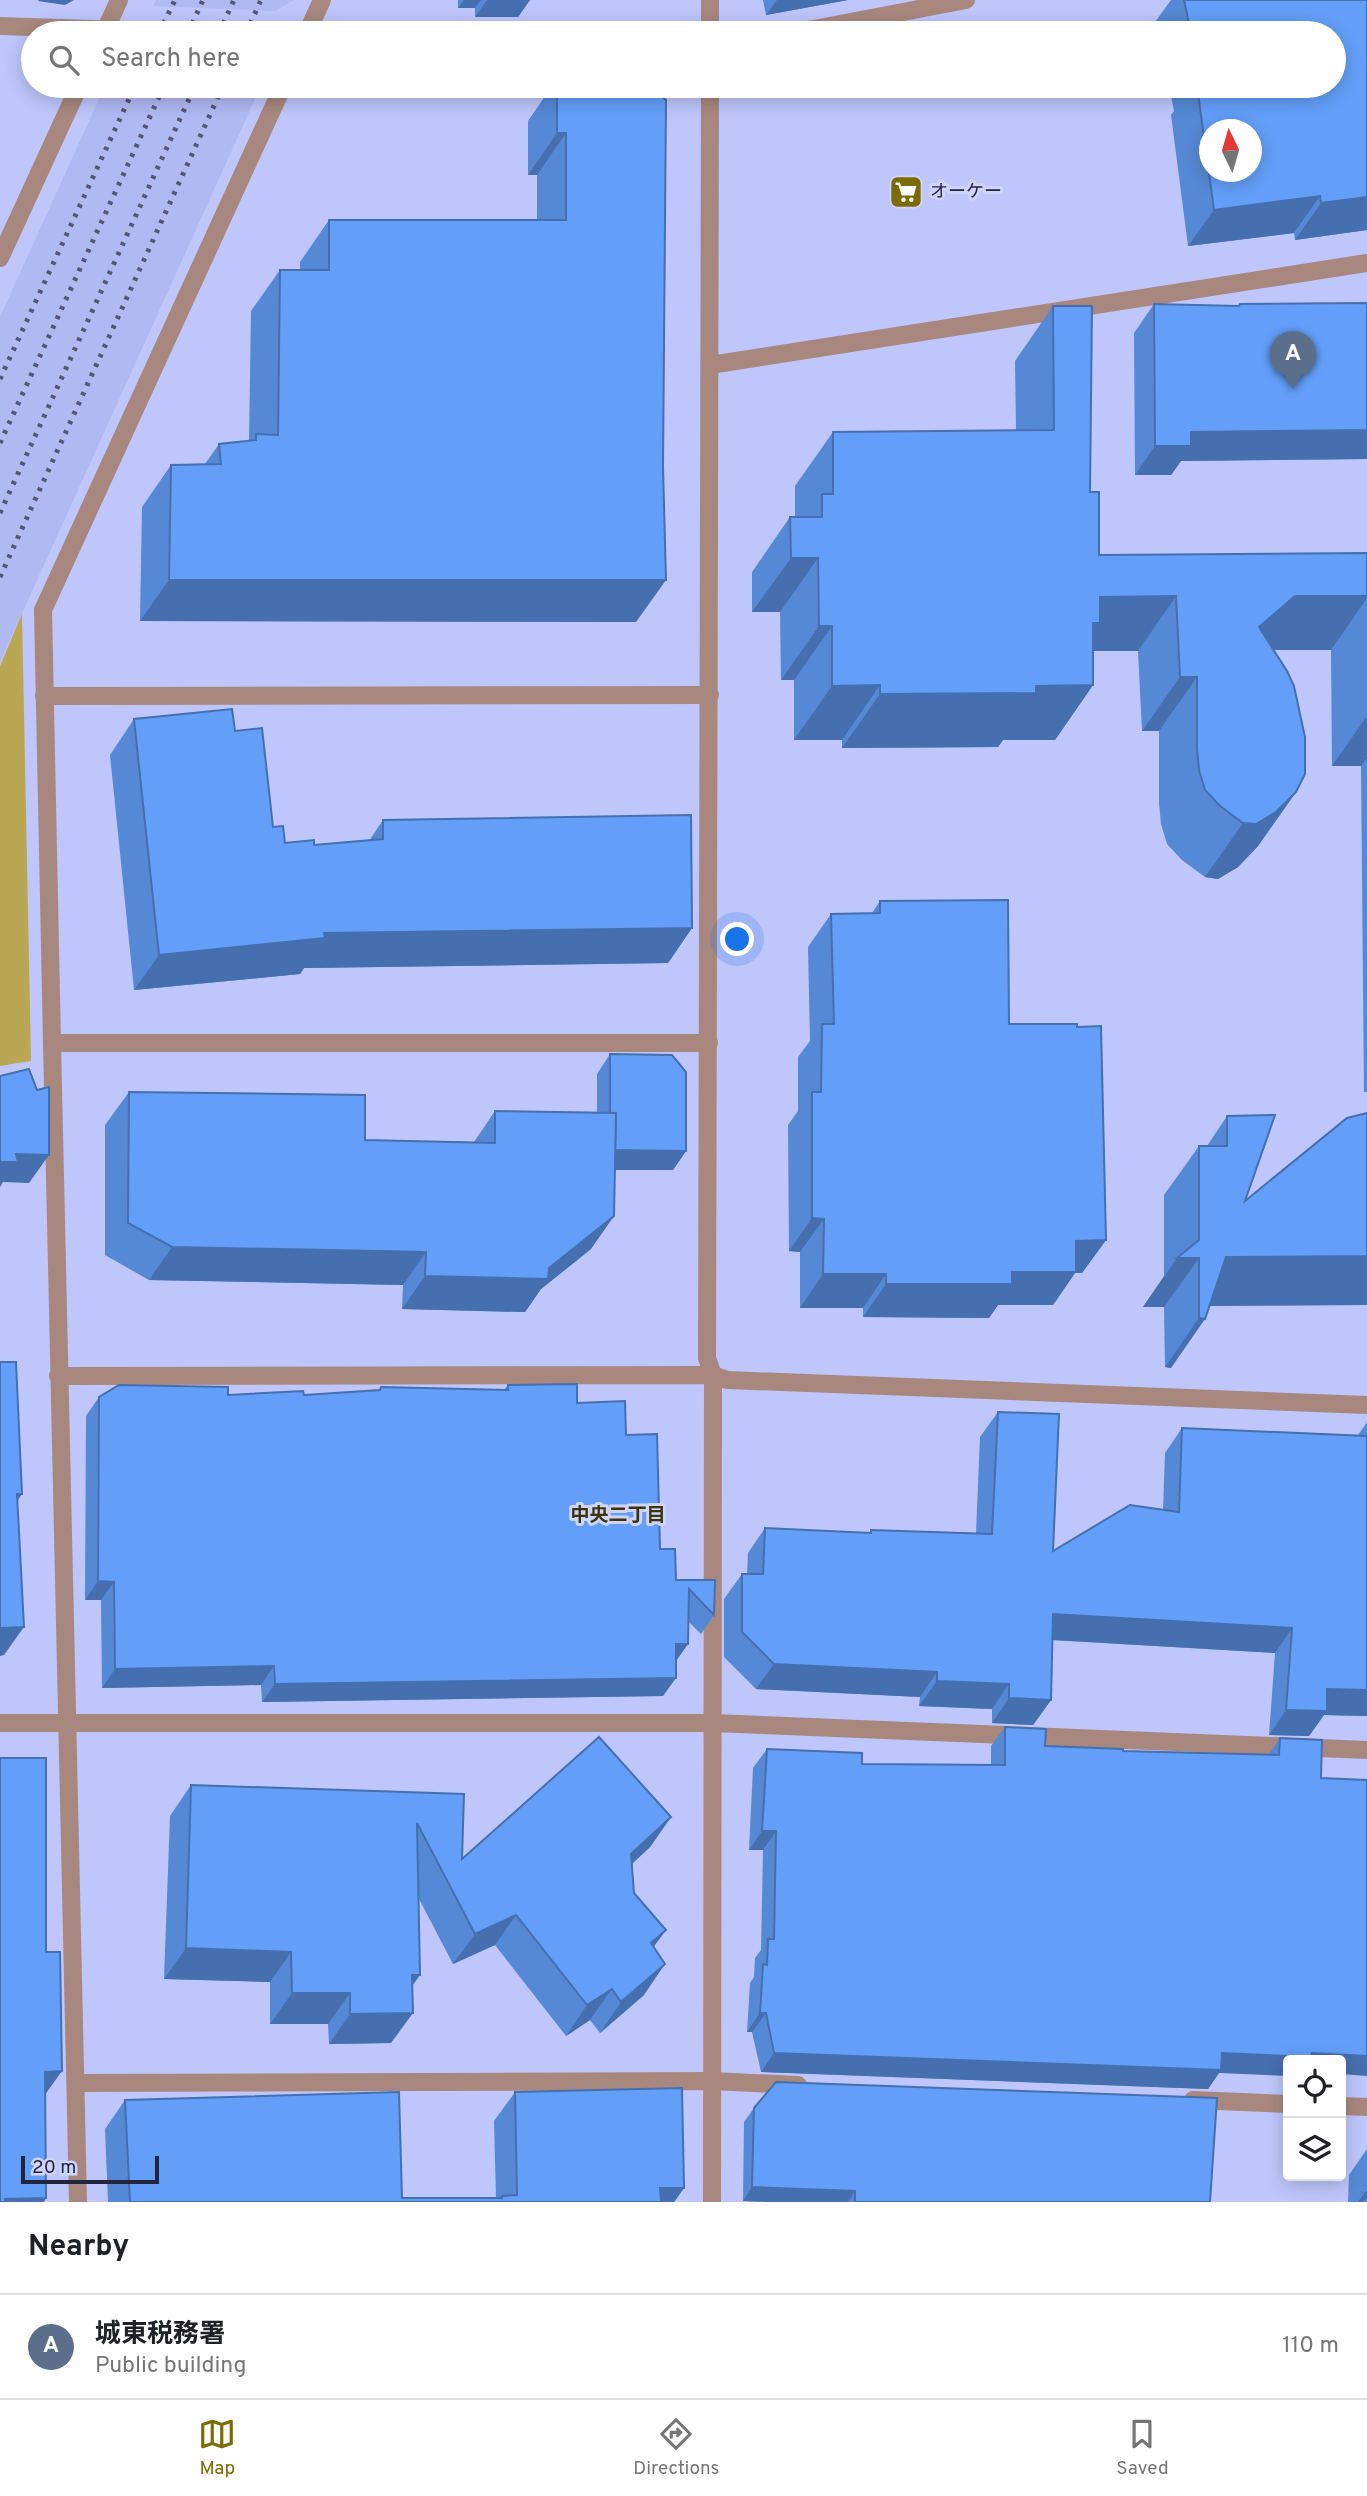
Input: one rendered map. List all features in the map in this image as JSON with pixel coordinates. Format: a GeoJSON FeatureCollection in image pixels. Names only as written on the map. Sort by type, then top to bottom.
{"type":"FeatureCollection","features":[{"type":"Feature","properties":{"kind":"street"},"geometry":{"type":"LineString","coordinates":[[110,21],[119,0]]}},
{"type":"Feature","properties":{"kind":"street"},"geometry":{"type":"LineString","coordinates":[[312,21],[322,0]]}},
{"type":"Feature","properties":{"kind":"street"},"geometry":{"type":"LineString","coordinates":[[710,0],[710,21]]}},
{"type":"Feature","properties":{"kind":"street"},"geometry":{"type":"LineString","coordinates":[[856,21],[966,0]]}},
{"type":"Feature","properties":{"kind":"street"},"geometry":{"type":"LineString","coordinates":[[0,26],[21,27]]}},
{"type":"Feature","properties":{"kind":"street"},"geometry":{"type":"LineString","coordinates":[[0,258],[73,98]]}},
{"type":"Feature","properties":{"kind":"street"},"geometry":{"type":"LineString","coordinates":[[78,2202],[43,610],[278,98]]}},
{"type":"Feature","properties":{"kind":"street"},"geometry":{"type":"LineString","coordinates":[[710,98],[707,1358],[713,1375],[712,2202]]}},
{"type":"Feature","properties":{"kind":"street"},"geometry":{"type":"LineString","coordinates":[[710,365],[1367,263]]}},
{"type":"Feature","properties":{"kind":"street"},"geometry":{"type":"LineString","coordinates":[[44,696],[710,695]]}},
{"type":"Feature","properties":{"kind":"street"},"geometry":{"type":"LineString","coordinates":[[52,1043],[709,1043]]}},
{"type":"Feature","properties":{"kind":"street"},"geometry":{"type":"LineString","coordinates":[[58,1376],[713,1375],[727,1380],[1367,1405]]}},
{"type":"Feature","properties":{"kind":"street"},"geometry":{"type":"LineString","coordinates":[[0,1723],[713,1723],[1367,1750]]}},
{"type":"Feature","properties":{"kind":"street"},"geometry":{"type":"LineString","coordinates":[[77,2082],[712,2081],[822,2085]]}},
{"type":"Feature","properties":{"kind":"street"},"geometry":{"type":"LineString","coordinates":[[1178,2100],[1283,2104]]}},
{"type":"Feature","properties":{"kind":"street"},"geometry":{"type":"LineString","coordinates":[[1346,2106],[1367,2108]]}},
{"type":"Feature","properties":{"kind":"shaded area"},"geometry":{"type":"Polygon","coordinates":[[[156,0],[294,0],[275,11],[153,6],[156,0]]]}},
{"type":"Feature","properties":{"kind":"shaded area"},"geometry":{"type":"Polygon","coordinates":[[[100,98],[256,98],[0,662],[0,317],[100,98]]]}},
{"type":"Feature","properties":{"kind":"shaded area"},"geometry":{"type":"Polygon","coordinates":[[[22,614],[31,1061],[0,1066],[0,666],[22,614]]]}},
{"type":"Feature","properties":{"kind":"building"},"geometry":{"type":"Polygon","coordinates":[[[1184,0],[1367,0],[1367,197],[1321,203],[1320,196],[1214,210],[1210,182],[1262,182],[1262,119],[1202,119],[1199,98],[1346,98],[1346,21],[1188,21],[1184,0]]]}},
{"type":"Feature","properties":{"kind":"building"},"geometry":{"type":"Polygon","coordinates":[[[557,98],[666,100],[663,467],[666,580],[169,580],[171,465],[221,464],[219,444],[256,440],[256,434],[278,435],[280,270],[329,270],[329,220],[566,220],[566,133],[557,133],[557,98]]]}},
{"type":"Feature","properties":{"kind":"building"},"geometry":{"type":"Polygon","coordinates":[[[1367,303],[1367,430],[1191,432],[1191,446],[1155,446],[1154,304],[1239,306],[1367,303]]]}},
{"type":"Feature","properties":{"kind":"building"},"geometry":{"type":"Polygon","coordinates":[[[1053,306],[1092,306],[1090,492],[1099,492],[1099,555],[1367,553],[1367,596],[1295,596],[1259,627],[1294,686],[1305,737],[1305,774],[1296,792],[1276,812],[1256,824],[1243,823],[1220,806],[1205,790],[1197,749],[1197,677],[1180,677],[1176,596],[1100,597],[1100,623],[1093,623],[1093,685],[1036,686],[1036,693],[880,694],[880,685],[832,686],[832,626],[819,626],[818,558],[791,558],[790,517],[822,517],[822,494],[833,494],[833,432],[1054,430],[1053,306]]]}},
{"type":"Feature","properties":{"kind":"building"},"geometry":{"type":"Polygon","coordinates":[[[232,709],[235,731],[262,728],[273,827],[283,826],[285,843],[314,840],[314,845],[383,839],[383,820],[691,815],[692,928],[324,933],[325,938],[159,955],[134,719],[232,709]]]}},
{"type":"Feature","properties":{"kind":"building"},"geometry":{"type":"Polygon","coordinates":[[[1008,900],[1009,1024],[1101,1026],[1106,1240],[1076,1241],[1076,1272],[1012,1272],[1012,1284],[886,1284],[886,1274],[823,1274],[824,1219],[812,1218],[812,1092],[821,1092],[822,1024],[834,1024],[831,914],[880,913],[880,901],[1008,900]]]}},
{"type":"Feature","properties":{"kind":"building"},"geometry":{"type":"Polygon","coordinates":[[[610,1054],[672,1055],[686,1072],[686,1151],[615,1150],[616,1113],[610,1113],[610,1054]]]}},
{"type":"Feature","properties":{"kind":"building"},"geometry":{"type":"Polygon","coordinates":[[[29,1069],[37,1090],[49,1087],[49,1155],[16,1154],[18,1162],[0,1162],[0,1076],[29,1069]]]}},
{"type":"Feature","properties":{"kind":"building"},"geometry":{"type":"Polygon","coordinates":[[[129,1092],[365,1095],[365,1140],[495,1143],[495,1111],[616,1113],[614,1216],[549,1268],[548,1279],[425,1276],[426,1252],[172,1247],[128,1223],[129,1092]]]}},
{"type":"Feature","properties":{"kind":"building"},"geometry":{"type":"Polygon","coordinates":[[[1367,1113],[1367,1256],[1226,1257],[1205,1319],[1199,1318],[1199,1258],[1177,1258],[1199,1240],[1199,1146],[1227,1146],[1227,1116],[1275,1115],[1245,1201],[1347,1118],[1367,1113]]]}},
{"type":"Feature","properties":{"kind":"building"},"geometry":{"type":"Polygon","coordinates":[[[0,1362],[16,1362],[22,1494],[17,1494],[24,1627],[0,1628],[0,1362]]]}},
{"type":"Feature","properties":{"kind":"building"},"geometry":{"type":"Polygon","coordinates":[[[577,1384],[577,1403],[625,1401],[626,1435],[657,1434],[660,1549],[675,1549],[676,1580],[715,1580],[714,1615],[689,1589],[688,1644],[676,1644],[676,1678],[275,1684],[274,1666],[115,1669],[114,1582],[98,1581],[99,1397],[119,1385],[228,1387],[228,1395],[303,1391],[304,1395],[380,1390],[381,1387],[508,1390],[508,1385],[577,1384]]]}},
{"type":"Feature","properties":{"kind":"building"},"geometry":{"type":"Polygon","coordinates":[[[998,1412],[1059,1414],[1053,1551],[1130,1505],[1179,1512],[1182,1428],[1367,1436],[1367,1690],[1327,1689],[1327,1711],[1286,1710],[1292,1628],[1053,1614],[1051,1700],[1009,1698],[1009,1684],[937,1681],[937,1672],[774,1664],[742,1632],[742,1574],[763,1574],[765,1528],[871,1533],[871,1530],[992,1534],[998,1412]]]}},
{"type":"Feature","properties":{"kind":"building"},"geometry":{"type":"Polygon","coordinates":[[[1005,1727],[1046,1729],[1045,1746],[1123,1751],[1279,1755],[1280,1738],[1322,1740],[1321,1778],[1367,1780],[1367,2056],[1222,2053],[1221,2070],[774,2053],[766,2013],[760,2013],[763,1964],[767,1965],[768,1939],[774,1939],[776,1831],[762,1831],[767,1749],[862,1753],[862,1764],[1005,1765],[1005,1727]]]}},
{"type":"Feature","properties":{"kind":"building"},"geometry":{"type":"Polygon","coordinates":[[[599,1737],[671,1817],[631,1854],[634,1893],[666,1930],[651,1943],[665,1964],[621,2002],[612,1989],[587,2005],[516,1915],[475,1934],[417,1823],[420,1975],[412,1975],[413,2013],[350,2014],[350,1993],[292,1993],[291,1952],[186,1948],[191,1785],[464,1794],[462,1859],[599,1737]]]}},
{"type":"Feature","properties":{"kind":"building"},"geometry":{"type":"Polygon","coordinates":[[[0,1758],[46,1758],[46,1952],[60,1952],[62,2071],[45,2072],[46,2198],[5,2199],[5,2202],[0,2202],[0,1758]]]}},
{"type":"Feature","properties":{"kind":"building"},"geometry":{"type":"Polygon","coordinates":[[[776,2082],[1217,2098],[1210,2202],[855,2202],[855,2191],[752,2187],[754,2108],[776,2082]]]}},
{"type":"Feature","properties":{"kind":"building"},"geometry":{"type":"Polygon","coordinates":[[[682,2088],[684,2188],[660,2188],[661,2202],[130,2202],[125,2100],[399,2092],[402,2198],[502,2198],[517,2195],[515,2092],[682,2088]]]}},
{"type":"Feature","properties":{"kind":"railway"},"geometry":{"type":"LineString","coordinates":[[165,21],[175,0]]}},
{"type":"Feature","properties":{"kind":"railway"},"geometry":{"type":"LineString","coordinates":[[193,21],[203,0]]}},
{"type":"Feature","properties":{"kind":"railway"},"geometry":{"type":"LineString","coordinates":[[224,21],[234,0]]}},
{"type":"Feature","properties":{"kind":"railway"},"geometry":{"type":"LineString","coordinates":[[251,21],[261,0]]}},
{"type":"Feature","properties":{"kind":"railway"},"geometry":{"type":"LineString","coordinates":[[0,379],[129,98]]}},
{"type":"Feature","properties":{"kind":"railway"},"geometry":{"type":"LineString","coordinates":[[0,443],[158,98]]}},
{"type":"Feature","properties":{"kind":"railway"},"geometry":{"type":"LineString","coordinates":[[0,513],[190,98]]}},
{"type":"Feature","properties":{"kind":"railway"},"geometry":{"type":"LineString","coordinates":[[0,577],[218,98]]}},
{"type":"Feature","properties":{"kind":"place","name":"オーケー"},"geometry":{"type":"Point","coordinates":[906,192]}},
{"type":"Feature","properties":{"kind":"place","name":"城東税務署"},"geometry":{"type":"Point","coordinates":[1293,389]}},
{"type":"Feature","properties":{"kind":"district","name":"中央二丁目"},"geometry":{"type":"Point","coordinates":[618,1516]}}]}
